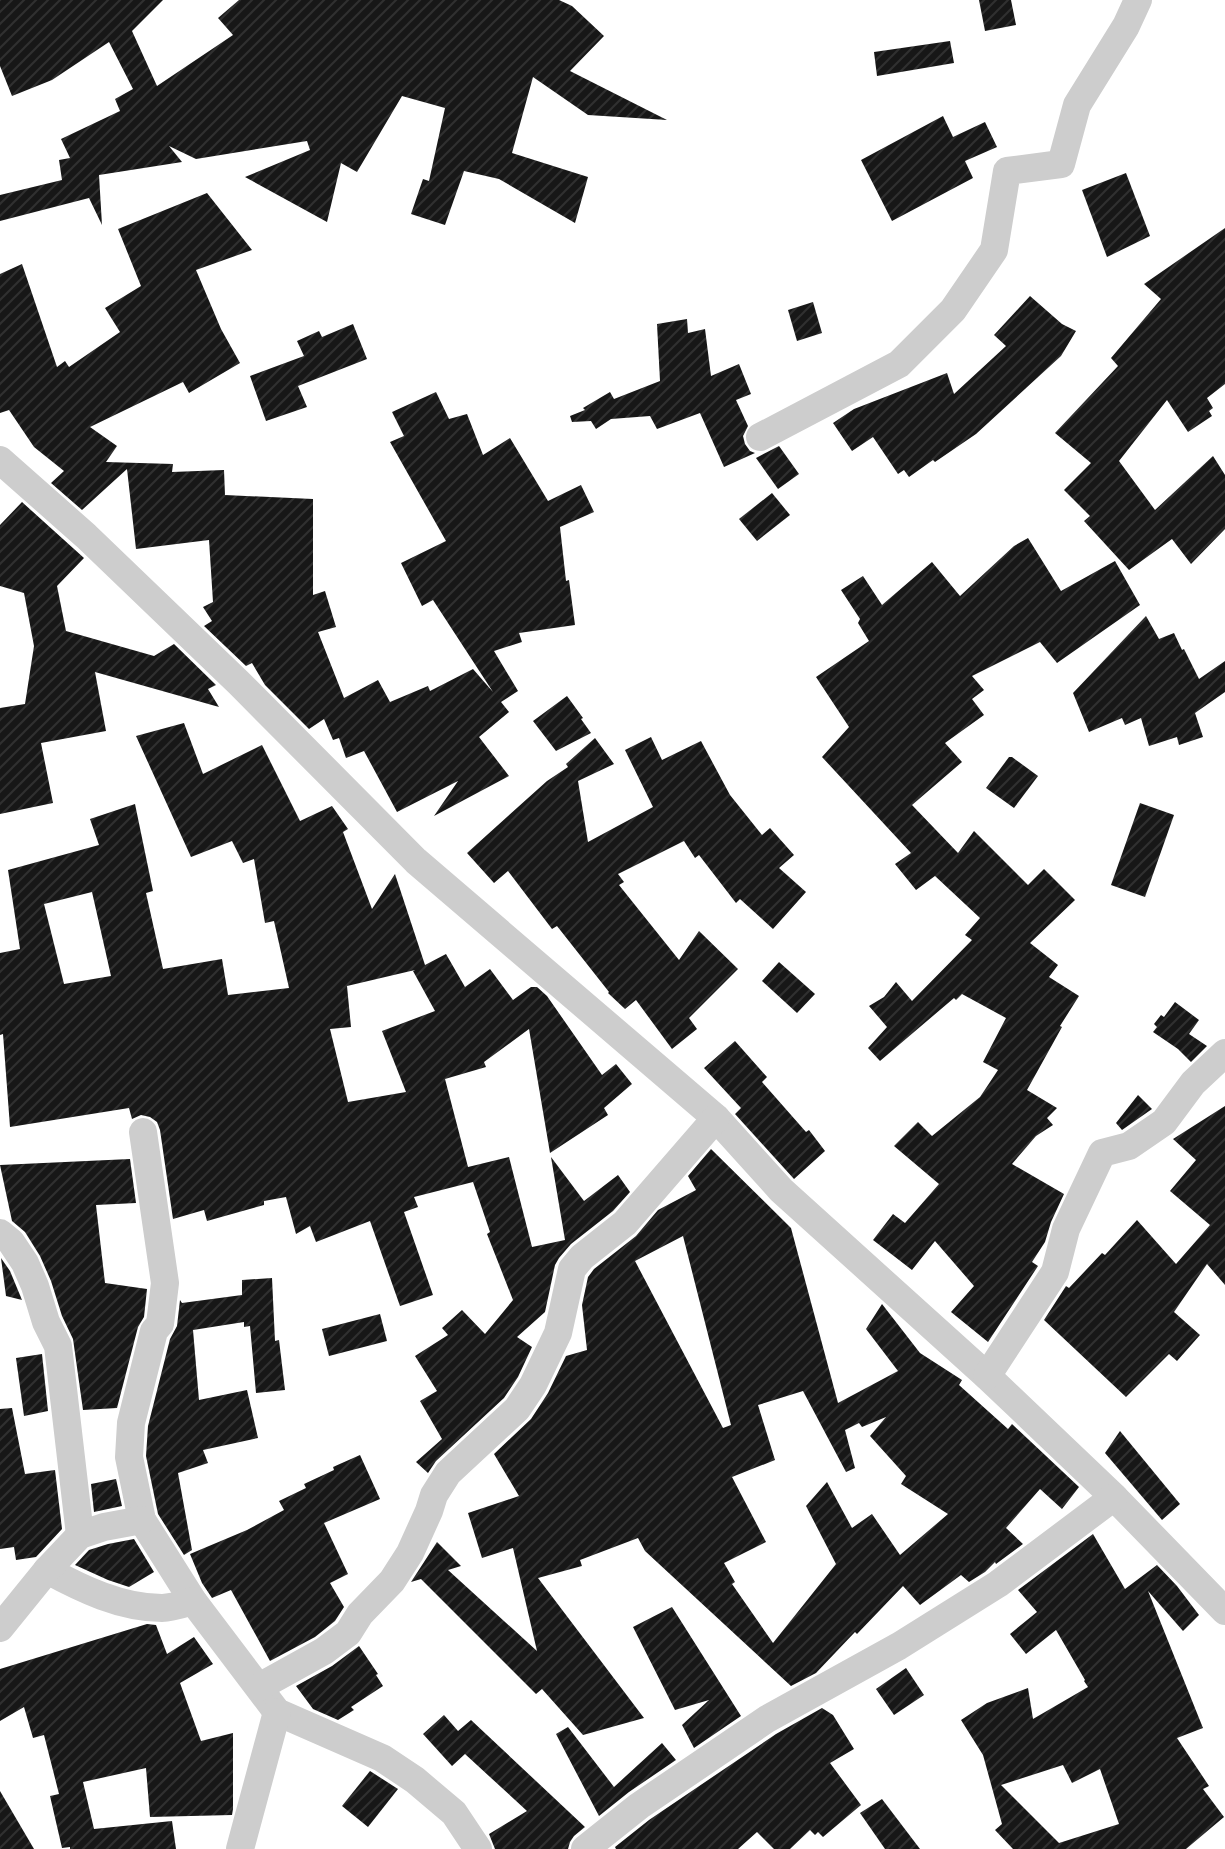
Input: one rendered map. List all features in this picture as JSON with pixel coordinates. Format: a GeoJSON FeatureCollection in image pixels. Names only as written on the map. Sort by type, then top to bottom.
{"type":"FeatureCollection","features":[{"type":"Feature","properties":{"kind":"street"},"geometry":{"type":"LineString","coordinates":[[760,437],[899,364],[953,310],[994,250],[1007,171],[1061,164],[1077,105],[1126,26],[1138,0]]}},
{"type":"Feature","properties":{"kind":"street"},"geometry":{"type":"LineString","coordinates":[[0,460],[86,536],[239,683],[416,861],[716,1118],[781,1190],[987,1376],[1114,1497],[1225,1611]]}},
{"type":"Feature","properties":{"kind":"street"},"geometry":{"type":"LineString","coordinates":[[987,1376],[1055,1272],[1066,1229],[1102,1153],[1129,1146],[1164,1122],[1193,1083],[1225,1053]]}},
{"type":"Feature","properties":{"kind":"street"},"geometry":{"type":"LineString","coordinates":[[259,1687],[324,1651],[348,1633],[360,1614],[392,1581],[410,1553],[434,1495],[448,1473],[517,1409],[533,1385],[558,1333],[572,1269],[582,1257],[625,1223],[716,1118]]}},
{"type":"Feature","properties":{"kind":"street"},"geometry":{"type":"LineString","coordinates":[[143,1132],[165,1283],[160,1324],[154,1331],[131,1423],[129,1457],[142,1520],[193,1601],[277,1712],[382,1758],[415,1780],[454,1813],[478,1849]]}},
{"type":"Feature","properties":{"kind":"street"},"geometry":{"type":"LineString","coordinates":[[0,1233],[11,1242],[25,1263],[58,1346],[80,1535]]}},
{"type":"Feature","properties":{"kind":"street"},"geometry":{"type":"LineString","coordinates":[[585,1849],[639,1806],[767,1719],[899,1646],[998,1584],[1114,1497]]}},
{"type":"Feature","properties":{"kind":"street"},"geometry":{"type":"LineString","coordinates":[[0,1628],[80,1535],[142,1520]]}},
{"type":"Feature","properties":{"kind":"street"},"geometry":{"type":"LineString","coordinates":[[47,1570],[85,1590],[126,1603],[164,1608],[193,1601]]}},
{"type":"Feature","properties":{"kind":"street"},"geometry":{"type":"LineString","coordinates":[[240,1849],[277,1712]]}},
{"type":"Feature","properties":{"kind":"building"},"geometry":{"type":"Polygon","coordinates":[[[0,0],[163,0],[132,31],[157,86],[233,35],[218,18],[239,0],[559,0],[572,6],[604,36],[570,71],[667,120],[588,115],[533,77],[512,153],[588,177],[575,223],[499,179],[464,171],[445,225],[411,214],[423,179],[429,181],[445,108],[402,96],[357,172],[341,163],[327,222],[245,177],[310,150],[307,141],[196,159],[169,146],[182,162],[99,175],[102,225],[89,198],[0,221],[0,195],[62,180],[59,160],[70,158],[61,139],[120,111],[115,99],[133,89],[109,42],[52,80],[12,96],[0,66],[0,0]]]}},
{"type":"Feature","properties":{"kind":"building"},"geometry":{"type":"Polygon","coordinates":[[[979,0],[1011,0],[1016,25],[985,31],[979,0]]]}},
{"type":"Feature","properties":{"kind":"building"},"geometry":{"type":"Polygon","coordinates":[[[950,41],[954,63],[877,76],[874,52],[950,41]]]}},
{"type":"Feature","properties":{"kind":"building"},"geometry":{"type":"Polygon","coordinates":[[[943,116],[953,137],[985,122],[997,147],[965,161],[973,178],[892,221],[861,160],[943,116]]]}},
{"type":"Feature","properties":{"kind":"building"},"geometry":{"type":"Polygon","coordinates":[[[1126,173],[1150,236],[1107,257],[1082,190],[1126,173]]]}},
{"type":"Feature","properties":{"kind":"building"},"geometry":{"type":"Polygon","coordinates":[[[207,193],[252,250],[196,270],[221,329],[240,363],[189,393],[183,382],[90,427],[117,446],[106,462],[173,464],[172,472],[224,470],[225,495],[313,499],[313,595],[325,591],[336,627],[318,632],[344,698],[378,680],[390,702],[428,686],[430,691],[473,669],[493,692],[433,600],[422,606],[401,563],[446,541],[390,442],[404,436],[392,412],[436,392],[449,419],[467,414],[483,455],[510,438],[548,501],[581,485],[594,512],[560,527],[575,625],[519,633],[522,642],[494,651],[518,691],[501,702],[509,712],[479,737],[509,776],[434,816],[458,781],[397,812],[364,751],[346,758],[339,738],[333,740],[324,719],[309,729],[265,685],[252,663],[246,666],[204,626],[212,621],[203,607],[213,602],[209,540],[136,549],[127,469],[82,510],[51,483],[64,471],[34,447],[9,410],[0,413],[0,274],[22,264],[57,367],[65,361],[69,367],[120,332],[105,308],[141,286],[118,229],[207,193]]]}},
{"type":"Feature","properties":{"kind":"building"},"geometry":{"type":"Polygon","coordinates":[[[1225,228],[1225,384],[1207,398],[1213,408],[1209,411],[1212,416],[1188,432],[1167,400],[1119,461],[1155,510],[1213,456],[1225,475],[1225,529],[1191,564],[1172,539],[1129,570],[1084,521],[1090,516],[1064,490],[1091,463],[1055,433],[1118,366],[1111,358],[1161,299],[1144,284],[1225,228]]]}},
{"type":"Feature","properties":{"kind":"building"},"geometry":{"type":"Polygon","coordinates":[[[1030,296],[1062,324],[1076,331],[1061,356],[976,434],[909,477],[904,470],[898,474],[873,437],[852,451],[833,423],[854,409],[947,373],[954,394],[1006,346],[994,335],[1030,296]]]}},
{"type":"Feature","properties":{"kind":"building"},"geometry":{"type":"Polygon","coordinates":[[[813,302],[822,333],[797,341],[788,310],[813,302]]]}},
{"type":"Feature","properties":{"kind":"building"},"geometry":{"type":"Polygon","coordinates":[[[687,319],[688,333],[705,329],[711,376],[739,364],[751,394],[736,400],[748,426],[743,436],[745,444],[755,453],[724,467],[700,413],[657,429],[650,416],[611,419],[596,429],[591,421],[572,422],[570,416],[585,410],[583,408],[610,392],[614,399],[660,381],[657,324],[687,319]]]}},
{"type":"Feature","properties":{"kind":"building"},"geometry":{"type":"Polygon","coordinates":[[[353,324],[367,359],[298,386],[307,407],[266,421],[250,376],[304,356],[297,341],[319,331],[322,337],[353,324]]]}},
{"type":"Feature","properties":{"kind":"building"},"geometry":{"type":"Polygon","coordinates":[[[779,446],[799,474],[778,489],[756,458],[779,446]]]}},
{"type":"Feature","properties":{"kind":"building"},"geometry":{"type":"Polygon","coordinates":[[[772,493],[790,515],[757,541],[739,519],[772,493]]]}},
{"type":"Feature","properties":{"kind":"building"},"geometry":{"type":"Polygon","coordinates":[[[22,502],[84,558],[57,586],[66,631],[154,656],[174,644],[216,685],[208,689],[219,707],[95,672],[106,731],[41,743],[53,803],[0,814],[0,708],[25,704],[34,646],[24,593],[0,586],[0,525],[22,502]]]}},
{"type":"Feature","properties":{"kind":"building"},"geometry":{"type":"Polygon","coordinates":[[[1028,538],[1061,591],[1115,561],[1140,605],[1057,663],[1040,642],[972,676],[984,690],[972,699],[984,715],[945,743],[962,762],[912,805],[958,853],[974,831],[1028,885],[1044,869],[1075,900],[1030,943],[1058,965],[1049,977],[1079,996],[1027,1090],[1057,1108],[1047,1118],[1053,1125],[1036,1136],[1012,1164],[1064,1194],[1045,1242],[1032,1262],[1038,1266],[988,1342],[951,1312],[974,1286],[935,1241],[912,1270],[873,1240],[893,1214],[905,1223],[939,1184],[894,1146],[918,1122],[932,1136],[980,1097],[998,1070],[983,1062],[1006,1018],[962,994],[880,1061],[868,1048],[887,1027],[869,1006],[884,997],[896,982],[912,1001],[972,940],[965,935],[980,918],[935,876],[916,890],[895,864],[911,853],[822,757],[849,727],[816,677],[869,641],[858,623],[860,619],[841,590],[863,576],[882,605],[932,562],[960,596],[1014,546],[1028,538]]]}},
{"type":"Feature","properties":{"kind":"building"},"geometry":{"type":"Polygon","coordinates":[[[1146,616],[1159,639],[1174,633],[1199,679],[1225,661],[1225,692],[1195,713],[1203,737],[1179,745],[1177,737],[1149,746],[1141,718],[1125,725],[1122,718],[1089,732],[1073,693],[1146,616]]]}},
{"type":"Feature","properties":{"kind":"building"},"geometry":{"type":"Polygon","coordinates":[[[567,696],[591,733],[556,751],[533,721],[567,696]]]}},
{"type":"Feature","properties":{"kind":"building"},"geometry":{"type":"Polygon","coordinates":[[[184,723],[203,774],[262,745],[300,821],[332,806],[348,829],[343,832],[372,909],[395,874],[425,965],[446,954],[465,987],[490,969],[513,1000],[531,987],[537,987],[547,996],[602,1075],[616,1064],[632,1084],[604,1108],[608,1115],[550,1153],[529,1029],[484,1062],[486,1067],[445,1079],[468,1167],[509,1157],[532,1247],[565,1240],[551,1157],[584,1201],[618,1175],[630,1192],[559,1258],[545,1312],[517,1337],[532,1347],[518,1377],[504,1398],[436,1461],[428,1473],[416,1462],[442,1439],[420,1401],[437,1391],[415,1356],[448,1335],[442,1328],[462,1310],[485,1334],[513,1300],[487,1234],[490,1232],[473,1182],[414,1197],[418,1207],[404,1212],[433,1295],[400,1306],[370,1221],[316,1242],[310,1226],[296,1234],[286,1197],[264,1201],[264,1205],[207,1221],[204,1210],[173,1219],[160,1130],[157,1122],[150,1117],[141,1115],[132,1119],[129,1108],[10,1127],[3,1034],[0,1035],[0,953],[20,949],[8,870],[99,845],[90,819],[135,804],[153,891],[146,893],[163,969],[222,959],[228,995],[289,988],[274,921],[265,923],[254,859],[243,863],[232,841],[191,857],[136,736],[184,723]],[[92,892],[44,904],[64,984],[111,976],[92,892]],[[415,970],[347,986],[351,1027],[330,1029],[348,1102],[406,1092],[382,1031],[435,1011],[415,970]]]}},
{"type":"Feature","properties":{"kind":"building"},"geometry":{"type":"Polygon","coordinates":[[[651,737],[662,760],[701,741],[730,795],[762,835],[770,828],[794,855],[779,868],[806,892],[773,929],[740,899],[736,903],[699,855],[695,858],[684,841],[618,874],[624,882],[619,885],[679,960],[699,931],[738,969],[689,1018],[697,1029],[672,1049],[636,1000],[625,1009],[608,993],[557,926],[552,929],[508,871],[494,883],[467,853],[547,781],[568,767],[566,764],[595,738],[614,764],[578,781],[588,842],[653,807],[625,750],[651,737]]]}},
{"type":"Feature","properties":{"kind":"building"},"geometry":{"type":"Polygon","coordinates":[[[1009,757],[1038,776],[1014,808],[986,788],[1009,757]]]}},
{"type":"Feature","properties":{"kind":"building"},"geometry":{"type":"Polygon","coordinates":[[[1140,803],[1174,815],[1145,897],[1111,885],[1140,803]]]}},
{"type":"Feature","properties":{"kind":"building"},"geometry":{"type":"Polygon","coordinates":[[[779,962],[815,994],[797,1013],[762,981],[779,962]]]}},
{"type":"Feature","properties":{"kind":"building"},"geometry":{"type":"Polygon","coordinates":[[[1175,1002],[1199,1020],[1189,1034],[1207,1046],[1191,1062],[1153,1032],[1157,1027],[1154,1024],[1161,1015],[1164,1017],[1175,1002]]]}},
{"type":"Feature","properties":{"kind":"building"},"geometry":{"type":"Polygon","coordinates":[[[735,1041],[767,1077],[762,1082],[825,1151],[794,1179],[735,1114],[741,1108],[704,1068],[735,1041]]]}},
{"type":"Feature","properties":{"kind":"building"},"geometry":{"type":"Polygon","coordinates":[[[1138,1095],[1152,1109],[1122,1130],[1116,1123],[1138,1095]]]}},
{"type":"Feature","properties":{"kind":"building"},"geometry":{"type":"Polygon","coordinates":[[[1225,1106],[1225,1285],[1207,1264],[1174,1312],[1200,1335],[1177,1361],[1169,1354],[1126,1397],[1044,1320],[1066,1286],[1069,1288],[1102,1253],[1105,1255],[1137,1220],[1176,1264],[1210,1225],[1170,1191],[1196,1160],[1173,1139],[1225,1106]]]}},
{"type":"Feature","properties":{"kind":"building"},"geometry":{"type":"Polygon","coordinates":[[[711,1149],[791,1228],[838,1403],[898,1371],[866,1329],[882,1304],[920,1353],[962,1380],[959,1385],[1008,1429],[1012,1424],[1079,1487],[1062,1509],[1040,1489],[1006,1528],[1023,1544],[969,1582],[961,1575],[920,1605],[903,1586],[816,1673],[791,1686],[645,1551],[638,1538],[580,1560],[582,1566],[538,1578],[644,1718],[583,1735],[542,1689],[536,1694],[421,1579],[411,1582],[437,1542],[461,1566],[448,1570],[537,1651],[513,1548],[482,1558],[468,1513],[519,1496],[494,1454],[531,1419],[566,1356],[587,1350],[582,1305],[588,1277],[636,1236],[658,1210],[696,1190],[688,1176],[711,1149]],[[683,1236],[635,1261],[723,1428],[731,1425],[683,1236]],[[803,1391],[758,1405],[775,1460],[732,1477],[766,1542],[724,1563],[735,1582],[732,1584],[773,1643],[836,1564],[806,1506],[827,1482],[852,1528],[872,1514],[900,1555],[948,1514],[901,1484],[906,1476],[870,1436],[886,1417],[862,1427],[859,1423],[845,1430],[855,1468],[846,1472],[803,1391]]]}},
{"type":"Feature","properties":{"kind":"building"},"geometry":{"type":"Polygon","coordinates":[[[130,1159],[136,1203],[96,1205],[105,1283],[147,1289],[144,1317],[138,1327],[117,1408],[83,1410],[73,1339],[40,1256],[25,1232],[12,1221],[0,1165],[130,1159]]]}},
{"type":"Feature","properties":{"kind":"building"},"geometry":{"type":"Polygon","coordinates":[[[1,1258],[10,1271],[22,1300],[6,1296],[1,1258]]]}},
{"type":"Feature","properties":{"kind":"building"},"geometry":{"type":"Polygon","coordinates":[[[272,1278],[275,1341],[279,1340],[285,1390],[256,1393],[250,1326],[244,1327],[244,1322],[193,1330],[199,1400],[247,1390],[258,1438],[203,1450],[208,1463],[178,1473],[192,1550],[184,1555],[158,1514],[146,1456],[148,1426],[170,1339],[177,1326],[180,1300],[182,1303],[242,1295],[242,1280],[272,1278]]]}},
{"type":"Feature","properties":{"kind":"building"},"geometry":{"type":"Polygon","coordinates":[[[380,1314],[387,1341],[329,1356],[322,1329],[380,1314]]]}},
{"type":"Feature","properties":{"kind":"building"},"geometry":{"type":"Polygon","coordinates":[[[42,1354],[48,1411],[24,1416],[16,1358],[42,1354]]]}},
{"type":"Feature","properties":{"kind":"building"},"geometry":{"type":"Polygon","coordinates":[[[12,1408],[25,1474],[55,1470],[62,1529],[36,1557],[16,1560],[14,1547],[0,1549],[0,1409],[12,1408]]]}},
{"type":"Feature","properties":{"kind":"building"},"geometry":{"type":"Polygon","coordinates":[[[1120,1431],[1180,1504],[1162,1520],[1105,1453],[1120,1431]]]}},
{"type":"Feature","properties":{"kind":"building"},"geometry":{"type":"Polygon","coordinates":[[[360,1455],[380,1499],[324,1523],[348,1574],[330,1583],[344,1607],[335,1621],[315,1637],[270,1661],[231,1590],[212,1598],[190,1554],[247,1530],[284,1510],[279,1501],[306,1488],[304,1484],[334,1470],[333,1467],[360,1455]]]}},
{"type":"Feature","properties":{"kind":"building"},"geometry":{"type":"Polygon","coordinates":[[[116,1479],[122,1506],[94,1512],[91,1484],[116,1479]]]}},
{"type":"Feature","properties":{"kind":"building"},"geometry":{"type":"Polygon","coordinates":[[[1093,1534],[1125,1589],[1157,1565],[1199,1615],[1183,1631],[1148,1591],[1203,1728],[1177,1738],[1209,1786],[1203,1789],[1224,1817],[1186,1849],[1013,1849],[995,1830],[1002,1824],[983,1755],[961,1720],[987,1703],[1028,1688],[1033,1719],[1088,1687],[1056,1630],[1026,1654],[1010,1634],[1037,1612],[1018,1590],[1093,1534]],[[1063,1765],[1001,1785],[1059,1843],[1119,1824],[1100,1769],[1072,1783],[1063,1765]]]}},
{"type":"Feature","properties":{"kind":"building"},"geometry":{"type":"Polygon","coordinates":[[[134,1539],[154,1572],[129,1587],[75,1565],[89,1550],[134,1539]]]}},
{"type":"Feature","properties":{"kind":"building"},"geometry":{"type":"Polygon","coordinates":[[[672,1607],[741,1716],[694,1748],[682,1725],[709,1700],[675,1710],[633,1627],[672,1607]]]}},
{"type":"Feature","properties":{"kind":"building"},"geometry":{"type":"Polygon","coordinates":[[[147,1624],[156,1625],[167,1654],[194,1637],[213,1664],[180,1683],[201,1741],[233,1733],[232,1815],[150,1817],[146,1768],[83,1782],[94,1829],[172,1821],[176,1849],[62,1848],[50,1796],[59,1794],[44,1735],[33,1738],[24,1707],[0,1721],[0,1669],[147,1624]]]}},
{"type":"Feature","properties":{"kind":"building"},"geometry":{"type":"Polygon","coordinates":[[[359,1646],[383,1686],[351,1707],[354,1710],[338,1720],[313,1709],[296,1686],[332,1666],[359,1646]]]}},
{"type":"Feature","properties":{"kind":"building"},"geometry":{"type":"Polygon","coordinates":[[[906,1668],[924,1695],[894,1715],[876,1689],[906,1668]]]}},
{"type":"Feature","properties":{"kind":"building"},"geometry":{"type":"Polygon","coordinates":[[[822,1708],[833,1715],[854,1749],[830,1763],[861,1805],[823,1837],[810,1830],[790,1849],[774,1849],[757,1832],[738,1849],[616,1849],[649,1820],[776,1734],[822,1708]]]}},
{"type":"Feature","properties":{"kind":"building"},"geometry":{"type":"Polygon","coordinates":[[[444,1715],[458,1731],[471,1720],[585,1827],[574,1836],[568,1849],[495,1849],[489,1834],[527,1811],[465,1754],[452,1766],[423,1734],[444,1715]]]}},
{"type":"Feature","properties":{"kind":"building"},"geometry":{"type":"Polygon","coordinates":[[[568,1727],[614,1787],[662,1743],[676,1760],[599,1816],[556,1734],[568,1727]]]}},
{"type":"Feature","properties":{"kind":"building"},"geometry":{"type":"Polygon","coordinates":[[[370,1771],[398,1789],[368,1827],[342,1806],[370,1771]]]}},
{"type":"Feature","properties":{"kind":"building"},"geometry":{"type":"Polygon","coordinates":[[[0,1791],[34,1849],[0,1849],[0,1791]]]}},
{"type":"Feature","properties":{"kind":"building"},"geometry":{"type":"Polygon","coordinates":[[[882,1799],[920,1849],[885,1849],[860,1813],[882,1799]]]}}]}
